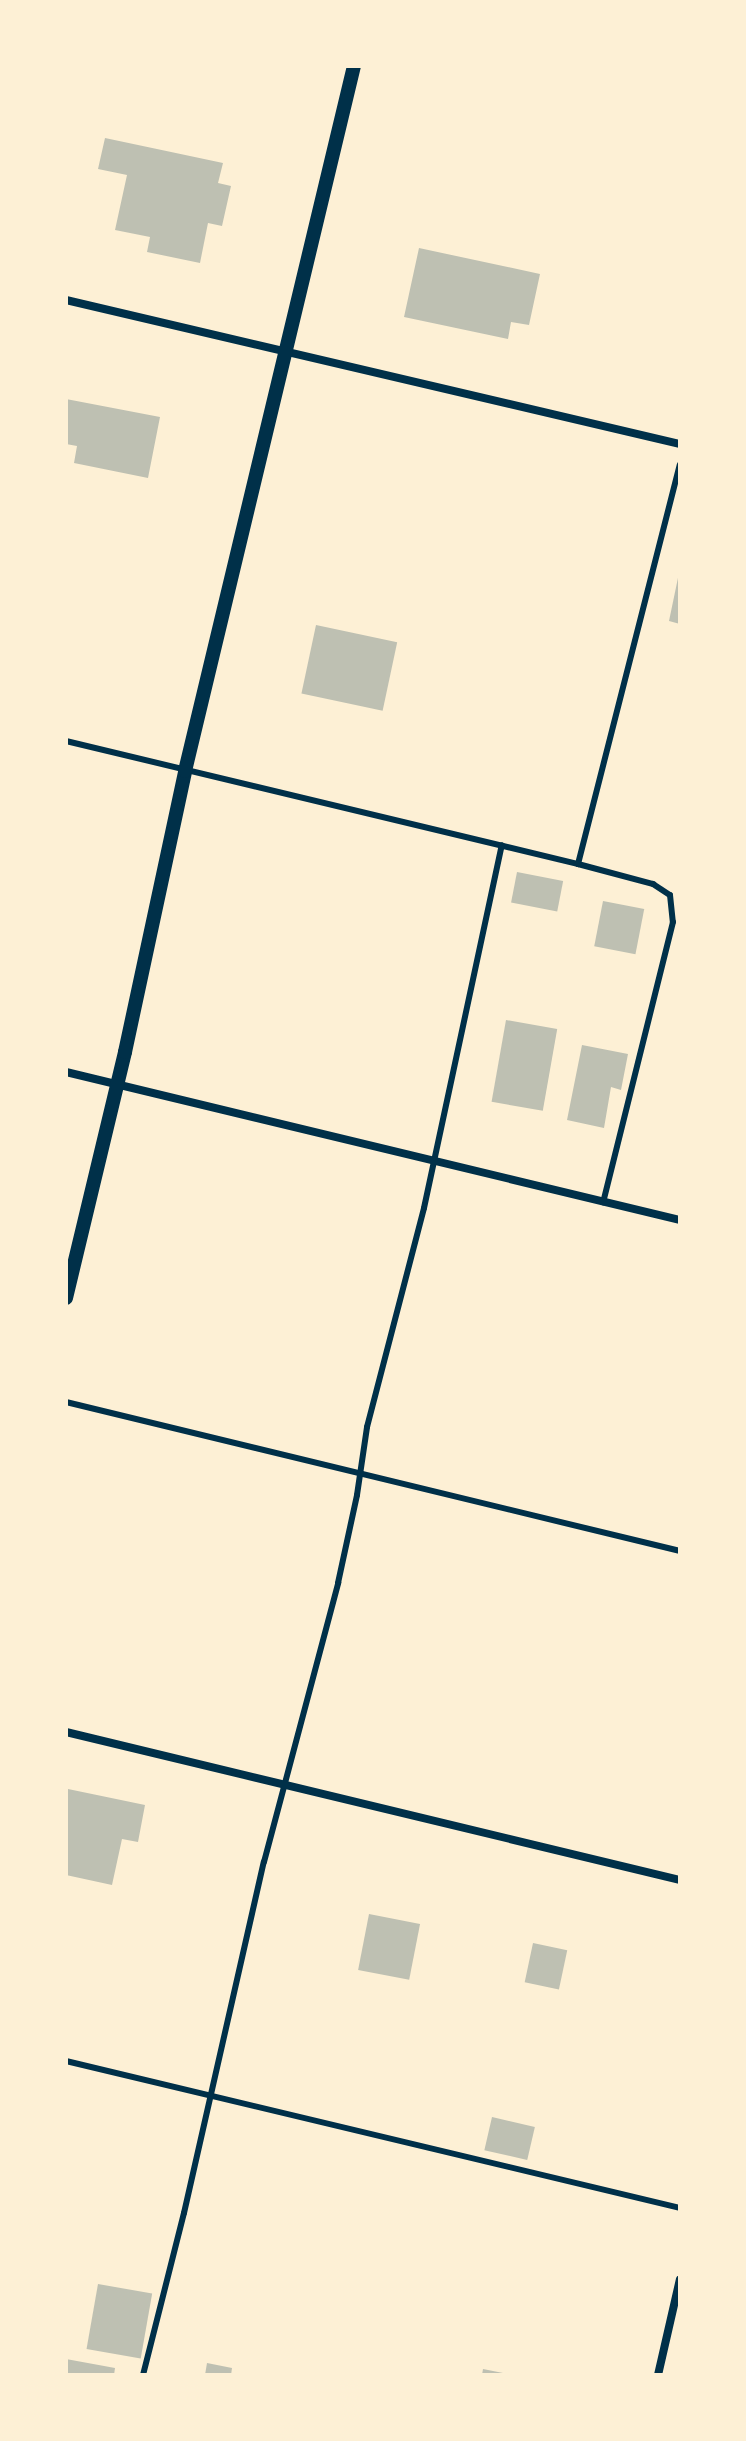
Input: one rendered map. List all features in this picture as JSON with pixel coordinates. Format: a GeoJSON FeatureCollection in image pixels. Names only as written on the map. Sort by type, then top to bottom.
{"type":"FeatureCollection","features":[{"type":"Feature","properties":{"kind":"street"},"geometry":{"type":"LineString","coordinates":[[66,1298],[117,1084],[185,771],[354,66]]}},
{"type":"Feature","properties":{"kind":"street"},"geometry":{"type":"LineString","coordinates":[[66,300],[680,444]]}},
{"type":"Feature","properties":{"kind":"street"},"geometry":{"type":"LineString","coordinates":[[66,1072],[680,1220]]}},
{"type":"Feature","properties":{"kind":"street"},"geometry":{"type":"LineString","coordinates":[[66,1732],[680,1880]]}},
{"type":"Feature","properties":{"kind":"street"},"geometry":{"type":"LineString","coordinates":[[658,2375],[680,2279]]}},
{"type":"Feature","properties":{"kind":"lane"},"geometry":{"type":"LineString","coordinates":[[578,864],[680,465]]}},
{"type":"Feature","properties":{"kind":"lane"},"geometry":{"type":"LineString","coordinates":[[66,741],[578,864],[653,884],[670,895],[675,911],[603,1202]]}},
{"type":"Feature","properties":{"kind":"lane"},"geometry":{"type":"LineString","coordinates":[[143,2375],[284,1785],[338,1583],[367,1427],[435,1160],[502,845]]}},
{"type":"Feature","properties":{"kind":"lane"},"geometry":{"type":"LineString","coordinates":[[66,1402],[680,1551]]}},
{"type":"Feature","properties":{"kind":"lane"},"geometry":{"type":"LineString","coordinates":[[66,2061],[680,2208]]}},
{"type":"Feature","properties":{"kind":"building"},"geometry":{"type":"Polygon","coordinates":[[[105,138],[223,163],[218,183],[231,186],[222,226],[208,223],[200,263],[147,252],[150,237],[115,230],[127,175],[98,169],[105,138]]]}},
{"type":"Feature","properties":{"kind":"building"},"geometry":{"type":"Polygon","coordinates":[[[419,248],[540,274],[529,325],[511,322],[508,339],[404,317],[419,248]]]}},
{"type":"Feature","properties":{"kind":"building"},"geometry":{"type":"Polygon","coordinates":[[[66,399],[160,417],[148,478],[74,463],[77,446],[66,444],[66,399]]]}},
{"type":"Feature","properties":{"kind":"building"},"geometry":{"type":"Polygon","coordinates":[[[680,573],[680,624],[669,621],[680,573]]]}},
{"type":"Feature","properties":{"kind":"building"},"geometry":{"type":"Polygon","coordinates":[[[316,625],[397,642],[383,711],[301,693],[316,625]]]}},
{"type":"Feature","properties":{"kind":"building"},"geometry":{"type":"Polygon","coordinates":[[[517,872],[563,881],[557,911],[511,902],[517,872]]]}},
{"type":"Feature","properties":{"kind":"building"},"geometry":{"type":"Polygon","coordinates":[[[603,901],[644,909],[635,954],[594,946],[603,901]]]}},
{"type":"Feature","properties":{"kind":"building"},"geometry":{"type":"Polygon","coordinates":[[[506,1020],[557,1029],[543,1111],[492,1102],[506,1020]]]}},
{"type":"Feature","properties":{"kind":"building"},"geometry":{"type":"Polygon","coordinates":[[[582,1045],[628,1054],[621,1090],[611,1087],[604,1128],[567,1120],[582,1045]]]}},
{"type":"Feature","properties":{"kind":"building"},"geometry":{"type":"Polygon","coordinates":[[[68,1789],[145,1805],[138,1842],[122,1839],[112,1885],[66,1875],[68,1789]]]}},
{"type":"Feature","properties":{"kind":"building"},"geometry":{"type":"Polygon","coordinates":[[[369,1914],[420,1924],[409,1980],[358,1970],[369,1914]]]}},
{"type":"Feature","properties":{"kind":"building"},"geometry":{"type":"Polygon","coordinates":[[[533,1943],[567,1950],[559,1989],[525,1982],[533,1943]]]}},
{"type":"Feature","properties":{"kind":"building"},"geometry":{"type":"Polygon","coordinates":[[[492,2117],[535,2127],[527,2160],[484,2150],[492,2117]]]}},
{"type":"Feature","properties":{"kind":"building"},"geometry":{"type":"Polygon","coordinates":[[[98,2284],[152,2294],[141,2359],[87,2349],[98,2284]]]}},
{"type":"Feature","properties":{"kind":"building"},"geometry":{"type":"Polygon","coordinates":[[[66,2359],[115,2368],[114,2375],[66,2375],[66,2359]]]}},
{"type":"Feature","properties":{"kind":"building"},"geometry":{"type":"Polygon","coordinates":[[[207,2363],[232,2368],[231,2375],[205,2375],[207,2363]]]}},
{"type":"Feature","properties":{"kind":"building"},"geometry":{"type":"Polygon","coordinates":[[[483,2369],[508,2374],[508,2375],[482,2375],[483,2369]]]}}]}
